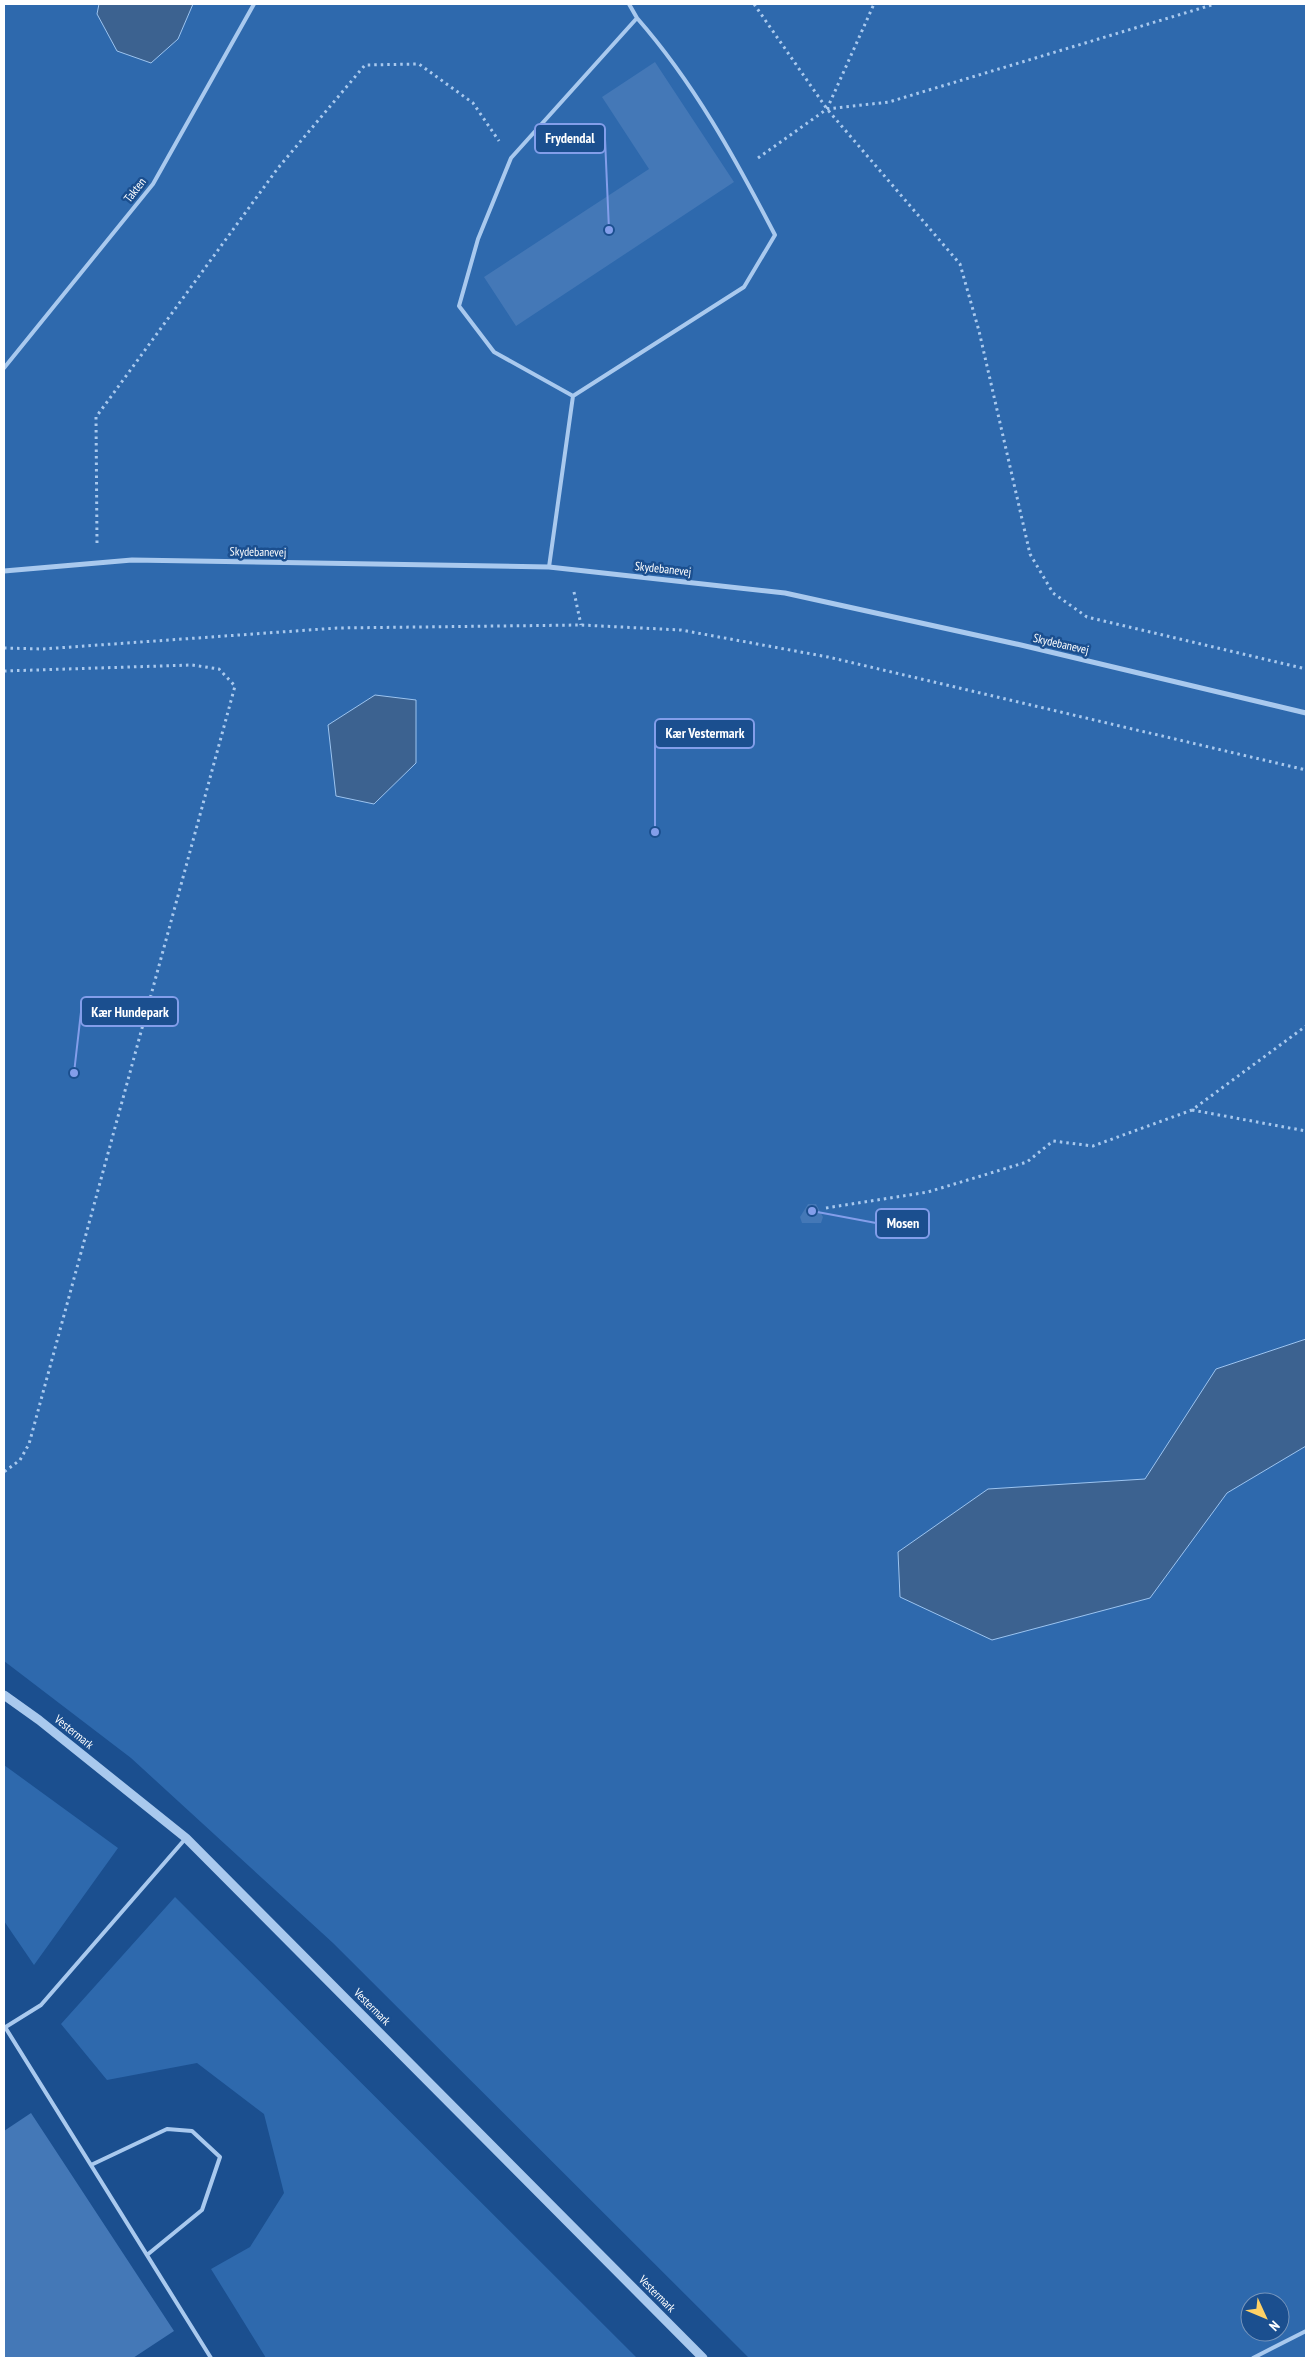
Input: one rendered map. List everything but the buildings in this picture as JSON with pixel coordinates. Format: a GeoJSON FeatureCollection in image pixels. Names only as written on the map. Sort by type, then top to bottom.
{"type":"FeatureCollection","features":[{"type":"Feature","properties":{"kind":"street","name":"Skydebanevej"},"geometry":{"type":"LineString","coordinates":[[4,571],[132,560],[549,567],[569,569],[785,593],[1021,645],[1306,713]]}},
{"type":"Feature","properties":{"kind":"street","name":"Vestermark"},"geometry":{"type":"LineString","coordinates":[[4,1695],[39,1720],[186,1838],[704,2358]]}},
{"type":"Feature","properties":{"kind":"lane","name":"Takten"},"geometry":{"type":"LineString","coordinates":[[4,368],[153,184],[254,4]]}},
{"type":"Feature","properties":{"kind":"lane"},"geometry":{"type":"LineString","coordinates":[[549,567],[573,396],[744,287],[774,235],[730,149],[662,47],[637,18],[629,4]]}},
{"type":"Feature","properties":{"kind":"lane"},"geometry":{"type":"LineString","coordinates":[[573,396],[494,352],[459,306],[478,239],[511,158],[637,18]]}},
{"type":"Feature","properties":{"kind":"lane"},"geometry":{"type":"LineString","coordinates":[[186,1838],[41,2006],[5,2028],[211,2358]]}},
{"type":"Feature","properties":{"kind":"lane"},"geometry":{"type":"LineString","coordinates":[[91,2164],[167,2130],[192,2131],[220,2157],[202,2210],[147,2255]]}},
{"type":"Feature","properties":{"kind":"lane"},"geometry":{"type":"LineString","coordinates":[[1253,2358],[1306,2331]]}},
{"type":"Feature","properties":{"kind":"path"},"geometry":{"type":"LineString","coordinates":[[754,4],[827,109],[960,264],[979,331],[1030,554],[1054,593],[1087,618],[1306,669]]}},
{"type":"Feature","properties":{"kind":"path"},"geometry":{"type":"LineString","coordinates":[[827,109],[874,4]]}},
{"type":"Feature","properties":{"kind":"path"},"geometry":{"type":"LineString","coordinates":[[741,170],[827,109],[889,102],[1216,4]]}},
{"type":"Feature","properties":{"kind":"path"},"geometry":{"type":"LineString","coordinates":[[97,563],[96,417],[278,168],[365,65],[419,64],[472,103],[511,158]]}},
{"type":"Feature","properties":{"kind":"path"},"geometry":{"type":"LineString","coordinates":[[569,569],[581,625]]}},
{"type":"Feature","properties":{"kind":"path"},"geometry":{"type":"LineString","coordinates":[[4,648],[43,649],[337,628],[581,625],[681,630],[828,657],[1306,770]]}},
{"type":"Feature","properties":{"kind":"path"},"geometry":{"type":"LineString","coordinates":[[4,671],[192,665],[219,669],[235,686],[29,1444],[20,1460],[4,1472]]}},
{"type":"Feature","properties":{"kind":"path"},"geometry":{"type":"LineString","coordinates":[[826,1208],[928,1192],[1027,1162],[1053,1141],[1093,1146],[1192,1110],[1306,1026]]}},
{"type":"Feature","properties":{"kind":"path"},"geometry":{"type":"LineString","coordinates":[[1192,1110],[1306,1131]]}},
{"type":"Feature","properties":{"kind":"shaded area"},"geometry":{"type":"Polygon","coordinates":[[[4,4],[1306,4],[1306,2358],[749,2358],[333,1943],[131,1758],[4,1661],[4,4]]]}},
{"type":"Feature","properties":{"kind":"shaded area"},"geometry":{"type":"Polygon","coordinates":[[[99,4],[193,4],[178,39],[151,63],[117,51],[97,14],[99,4]]]}},
{"type":"Feature","properties":{"kind":"shaded area"},"geometry":{"type":"Polygon","coordinates":[[[375,695],[416,700],[416,763],[374,804],[336,796],[328,725],[375,695]]]}},
{"type":"Feature","properties":{"kind":"shaded area"},"geometry":{"type":"Polygon","coordinates":[[[1306,1339],[1306,1446],[1227,1493],[1150,1598],[992,1640],[900,1597],[898,1552],[988,1489],[1145,1479],[1216,1369],[1306,1339]]]}},
{"type":"Feature","properties":{"kind":"shaded area"},"geometry":{"type":"Polygon","coordinates":[[[4,1765],[118,1848],[34,1965],[4,1921],[4,1765]]]}},
{"type":"Feature","properties":{"kind":"shaded area"},"geometry":{"type":"Polygon","coordinates":[[[175,1897],[637,2358],[266,2358],[211,2269],[250,2247],[284,2193],[264,2114],[197,2063],[107,2080],[61,2024],[175,1897]]]}},
{"type":"Feature","properties":{"kind":"place","name":"Frydendal"},"geometry":{"type":"Point","coordinates":[609,230]}},
{"type":"Feature","properties":{"kind":"place","name":"Kær Vestermark"},"geometry":{"type":"Point","coordinates":[655,832]}},
{"type":"Feature","properties":{"kind":"place","name":"Kær Hundepark"},"geometry":{"type":"Point","coordinates":[74,1073]}},
{"type":"Feature","properties":{"kind":"place","name":"Mosen"},"geometry":{"type":"Point","coordinates":[812,1211]}}]}
